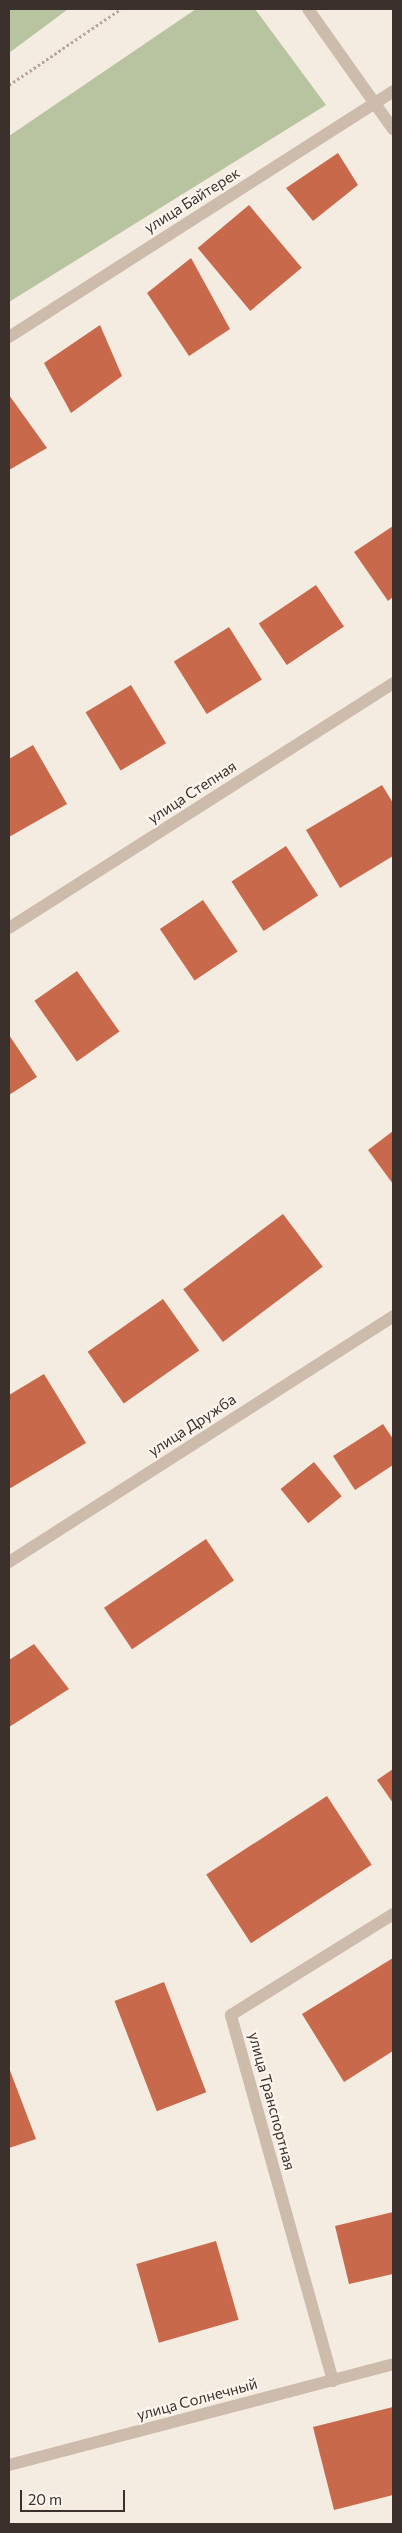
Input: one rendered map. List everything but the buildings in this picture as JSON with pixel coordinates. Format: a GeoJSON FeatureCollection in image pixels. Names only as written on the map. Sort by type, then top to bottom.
{"type":"FeatureCollection","features":[{"type":"Feature","properties":{"kind":"street"},"geometry":{"type":"LineString","coordinates":[[308,9],[393,129]]}},
{"type":"Feature","properties":{"kind":"street","name":"улица Байтерек"},"geometry":{"type":"LineString","coordinates":[[9,337],[393,91]]}},
{"type":"Feature","properties":{"kind":"street","name":"улица Степная"},"geometry":{"type":"LineString","coordinates":[[9,928],[393,683]]}},
{"type":"Feature","properties":{"kind":"street","name":"улица Дружба"},"geometry":{"type":"LineString","coordinates":[[9,1562],[393,1316]]}},
{"type":"Feature","properties":{"kind":"street","name":"улица Транспортная"},"geometry":{"type":"LineString","coordinates":[[333,2381],[231,2015],[393,1914]]}},
{"type":"Feature","properties":{"kind":"street","name":"улица Солнечный"},"geometry":{"type":"LineString","coordinates":[[9,2465],[393,2364]]}},
{"type":"Feature","properties":{"kind":"path"},"geometry":{"type":"LineString","coordinates":[[9,86],[121,9]]}},
{"type":"Feature","properties":{"kind":"green space"},"geometry":{"type":"Polygon","coordinates":[[[9,9],[68,9],[9,53],[9,9]]]}},
{"type":"Feature","properties":{"kind":"green space"},"geometry":{"type":"Polygon","coordinates":[[[196,9],[255,9],[326,105],[9,302],[9,136],[196,9]]]}}]}
